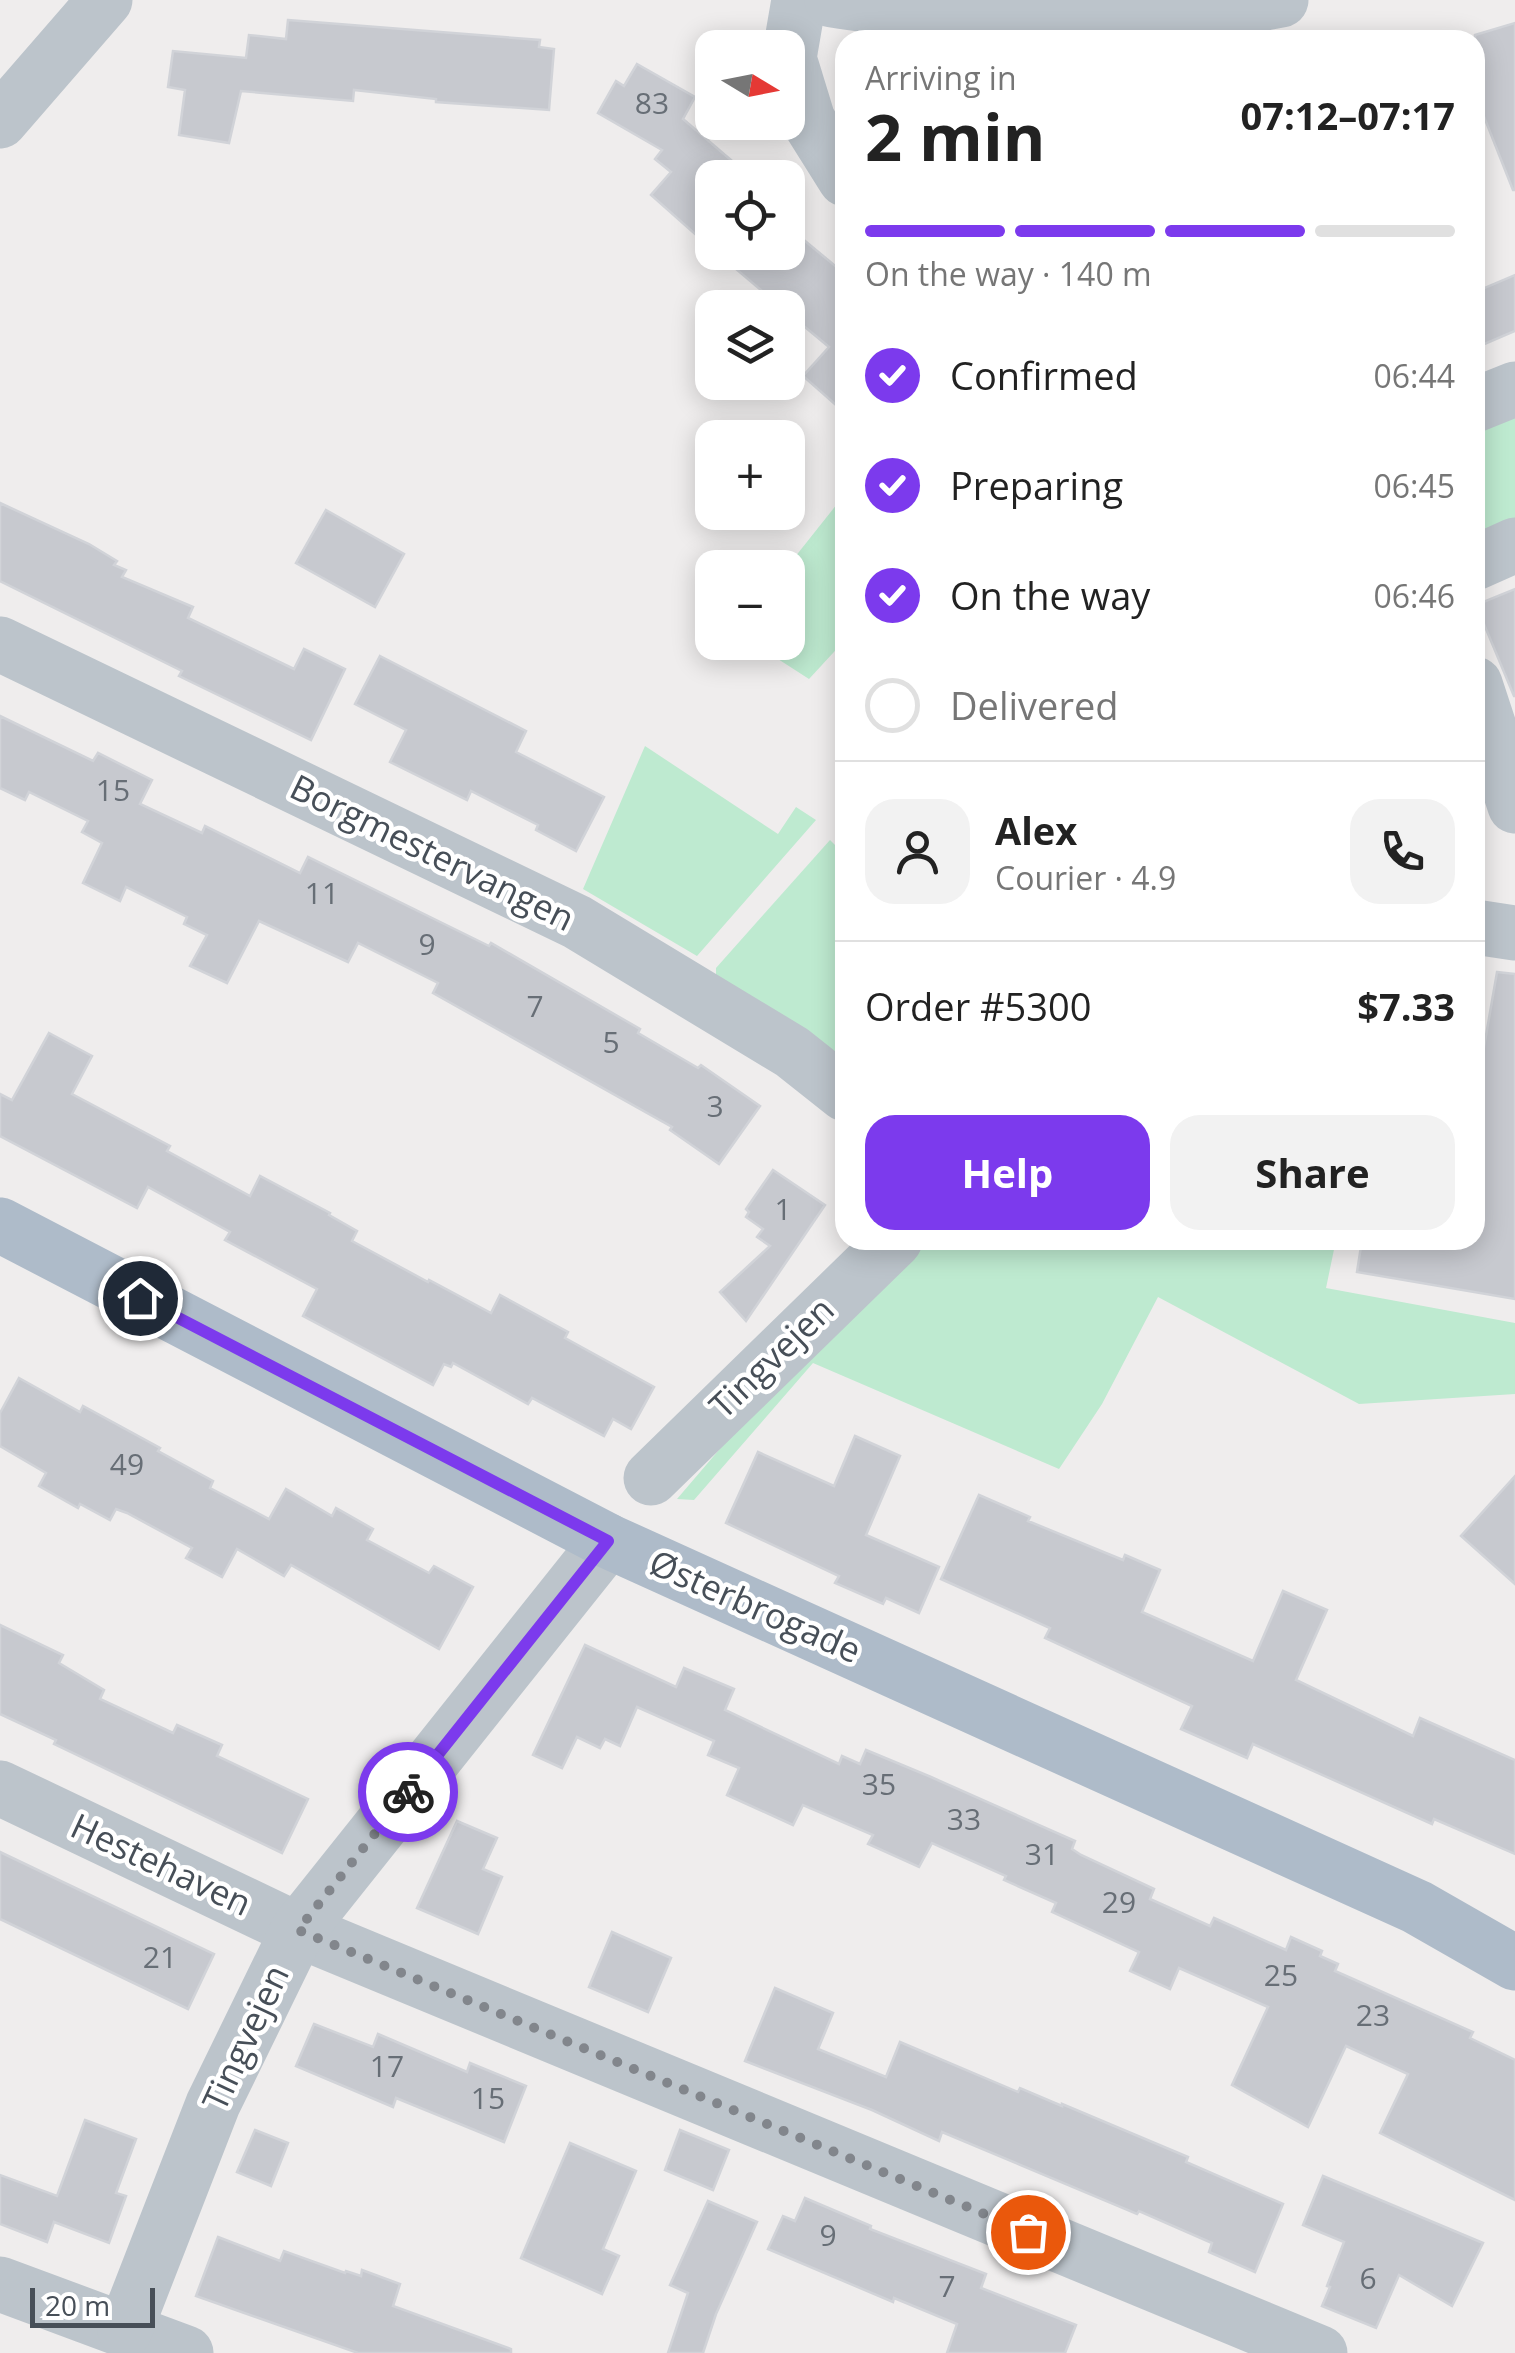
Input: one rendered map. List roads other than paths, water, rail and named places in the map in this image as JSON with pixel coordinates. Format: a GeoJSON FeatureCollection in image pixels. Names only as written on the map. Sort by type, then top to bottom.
{"type":"FeatureCollection","features":[{"type":"Feature","properties":{"kind":"main road","name":"Østerbrogade"},"geometry":{"type":"LineString","coordinates":[[0,1224],[608,1541],[1417,1907],[1515,1964]]}},
{"type":"Feature","properties":{"kind":"main road","name":"Østerbrogade"},"geometry":{"type":"LineString","coordinates":[[1417,1907],[1515,1938]]}},
{"type":"Feature","properties":{"kind":"street"},"geometry":{"type":"LineString","coordinates":[[0,121],[106,0]]}},
{"type":"Feature","properties":{"kind":"street"},"geometry":{"type":"LineString","coordinates":[[800,0],[789,58],[808,120],[835,164]]}},
{"type":"Feature","properties":{"kind":"street"},"geometry":{"type":"LineString","coordinates":[[832,0],[1022,17],[1106,17],[1182,14],[1280,0]]}},
{"type":"Feature","properties":{"kind":"street"},"geometry":{"type":"LineString","coordinates":[[1485,400],[1515,388]]}},
{"type":"Feature","properties":{"kind":"street"},"geometry":{"type":"LineString","coordinates":[[1485,558],[1515,545]]}},
{"type":"Feature","properties":{"kind":"street","name":"Borgmestervangen"},"geometry":{"type":"LineString","coordinates":[[0,644],[577,922],[792,1052],[835,1086]]}},
{"type":"Feature","properties":{"kind":"street"},"geometry":{"type":"LineString","coordinates":[[1485,714],[1515,806]]}},
{"type":"Feature","properties":{"kind":"street"},"geometry":{"type":"LineString","coordinates":[[1485,928],[1515,933]]}},
{"type":"Feature","properties":{"kind":"street","name":"Tingvejen"},"geometry":{"type":"LineString","coordinates":[[651,1478],[885,1250]]}},
{"type":"Feature","properties":{"kind":"street","name":"Tingvejen"},"geometry":{"type":"LineString","coordinates":[[124,2330],[213,2104],[298,1930],[608,1541]]}},
{"type":"Feature","properties":{"kind":"street","name":"Hestehaven"},"geometry":{"type":"LineString","coordinates":[[0,1788],[298,1930],[1320,2353]]}},
{"type":"Feature","properties":{"kind":"street"},"geometry":{"type":"LineString","coordinates":[[0,2284],[186,2353]]}}]}
